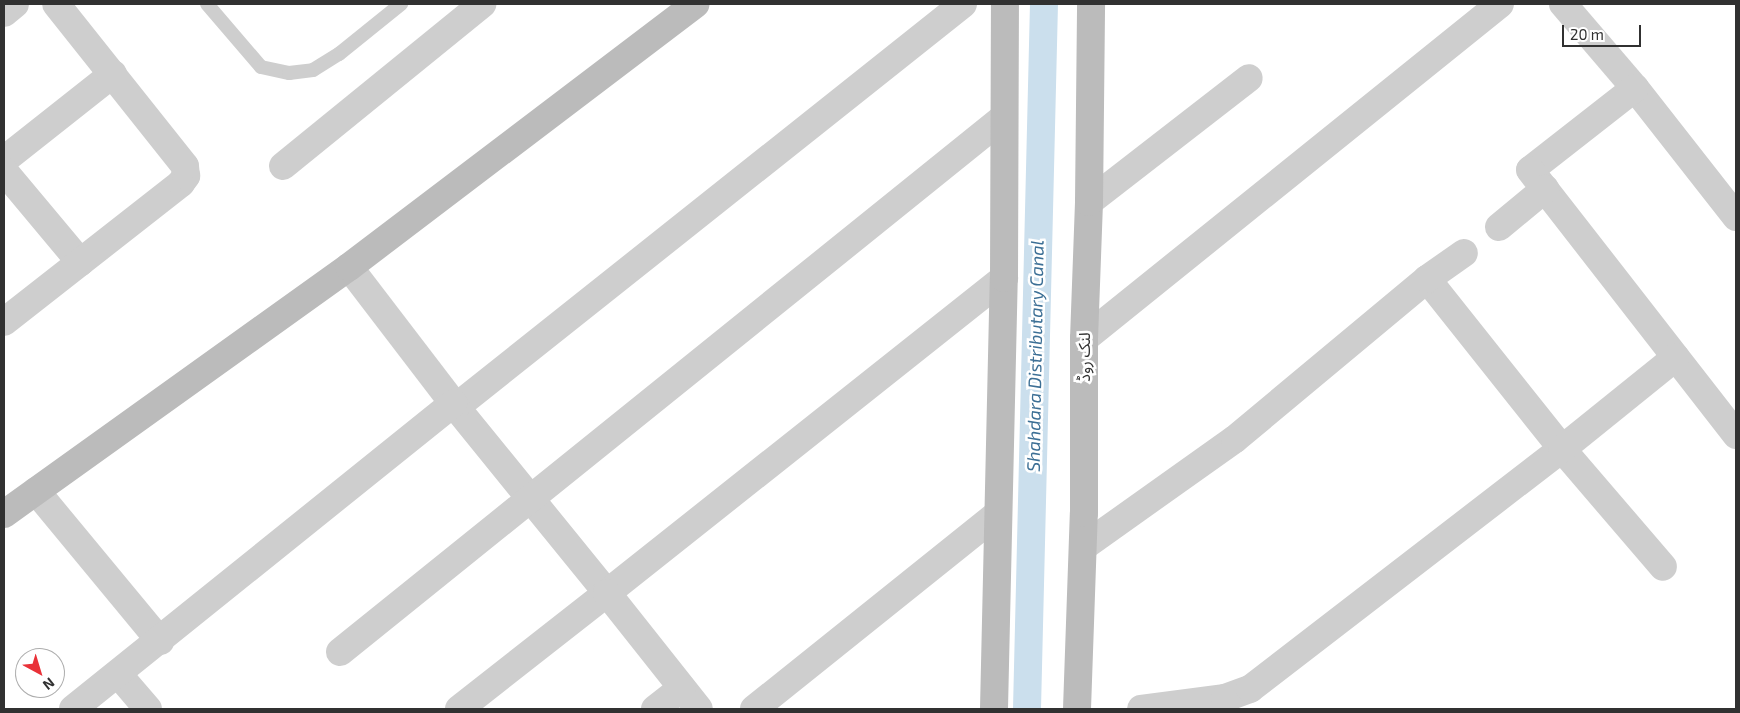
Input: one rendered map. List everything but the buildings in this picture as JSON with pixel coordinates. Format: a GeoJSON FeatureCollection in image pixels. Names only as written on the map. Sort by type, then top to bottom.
{"type":"FeatureCollection","features":[{"type":"Feature","properties":{"kind":"main road"},"geometry":{"type":"LineString","coordinates":[[4,514],[349,267],[695,4]]}},
{"type":"Feature","properties":{"kind":"main road"},"geometry":{"type":"LineString","coordinates":[[994,709],[997,514],[1004,278],[1003,118],[1005,4]]}},
{"type":"Feature","properties":{"kind":"main road","name":"لنک روڈ"},"geometry":{"type":"LineString","coordinates":[[1077,709],[1083,547],[1084,339],[1089,202],[1091,4]]}},
{"type":"Feature","properties":{"kind":"street"},"geometry":{"type":"LineString","coordinates":[[4,13],[15,4]]}},
{"type":"Feature","properties":{"kind":"street"},"geometry":{"type":"LineString","coordinates":[[4,322],[181,183],[186,176],[185,166],[56,4]]}},
{"type":"Feature","properties":{"kind":"street"},"geometry":{"type":"LineString","coordinates":[[283,166],[482,4]]}},
{"type":"Feature","properties":{"kind":"street"},"geometry":{"type":"LineString","coordinates":[[73,709],[963,4]]}},
{"type":"Feature","properties":{"kind":"street"},"geometry":{"type":"LineString","coordinates":[[1084,339],[1500,4]]}},
{"type":"Feature","properties":{"kind":"street"},"geometry":{"type":"LineString","coordinates":[[1562,4],[1635,88],[1736,217]]}},
{"type":"Feature","properties":{"kind":"street"},"geometry":{"type":"LineString","coordinates":[[4,160],[112,74]]}},
{"type":"Feature","properties":{"kind":"street"},"geometry":{"type":"LineString","coordinates":[[1089,202],[1249,78]]}},
{"type":"Feature","properties":{"kind":"street"},"geometry":{"type":"LineString","coordinates":[[1635,88],[1530,170],[1736,435]]}},
{"type":"Feature","properties":{"kind":"street"},"geometry":{"type":"LineString","coordinates":[[340,652],[1003,118]]}},
{"type":"Feature","properties":{"kind":"street"},"geometry":{"type":"LineString","coordinates":[[4,171],[80,262]]}},
{"type":"Feature","properties":{"kind":"street"},"geometry":{"type":"LineString","coordinates":[[1499,227],[1545,189]]}},
{"type":"Feature","properties":{"kind":"street"},"geometry":{"type":"LineString","coordinates":[[1083,547],[1235,439],[1427,279],[1464,253]]}},
{"type":"Feature","properties":{"kind":"street"},"geometry":{"type":"LineString","coordinates":[[349,267],[455,405],[699,709]]}},
{"type":"Feature","properties":{"kind":"street"},"geometry":{"type":"LineString","coordinates":[[459,709],[1004,278]]}},
{"type":"Feature","properties":{"kind":"street"},"geometry":{"type":"LineString","coordinates":[[1427,279],[1562,448],[1663,567]]}},
{"type":"Feature","properties":{"kind":"street"},"geometry":{"type":"LineString","coordinates":[[1141,709],[1225,698],[1250,689],[1562,448],[1676,357]]}},
{"type":"Feature","properties":{"kind":"street"},"geometry":{"type":"LineString","coordinates":[[36,491],[160,641]]}},
{"type":"Feature","properties":{"kind":"street"},"geometry":{"type":"LineString","coordinates":[[754,709],[997,514]]}},
{"type":"Feature","properties":{"kind":"street"},"geometry":{"type":"LineString","coordinates":[[118,674],[148,709]]}},
{"type":"Feature","properties":{"kind":"street"},"geometry":{"type":"LineString","coordinates":[[655,709],[682,688]]}},
{"type":"Feature","properties":{"kind":"lane"},"geometry":{"type":"LineString","coordinates":[[207,4],[261,67],[289,73],[313,70],[320,66],[339,54],[401,4]]}},
{"type":"Feature","properties":{"kind":"waterway","name":"Shahdara Distributary Canal"},"geometry":{"type":"LineString","coordinates":[[1027,709],[1044,4]]}}]}
